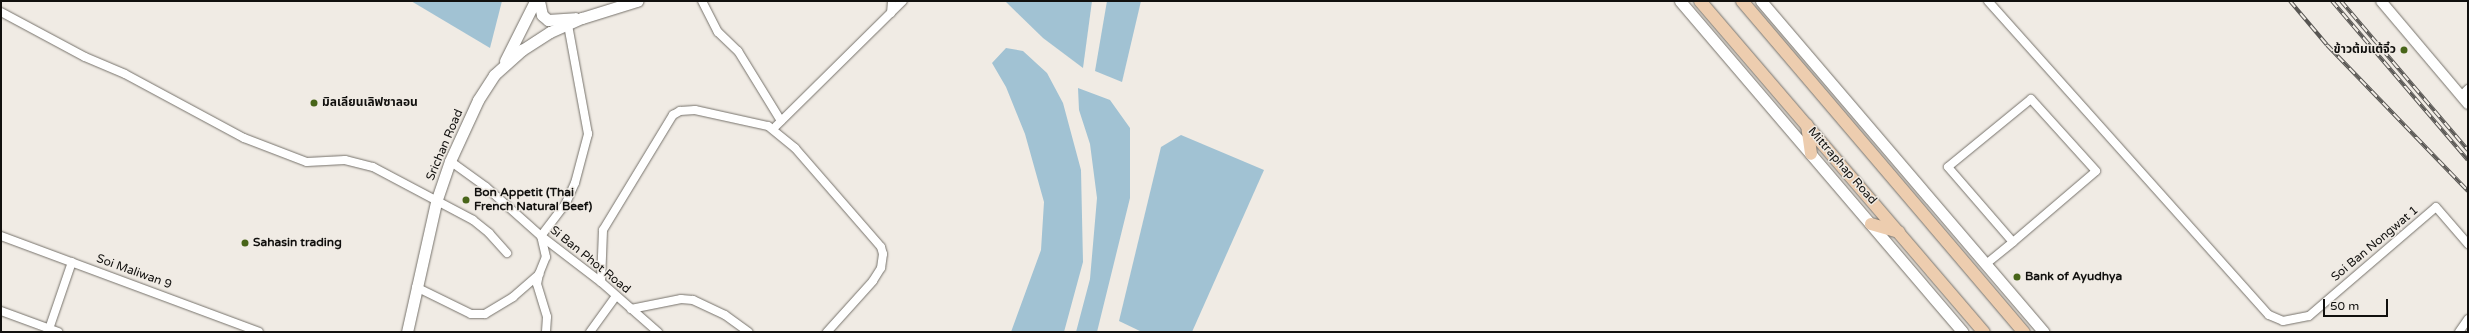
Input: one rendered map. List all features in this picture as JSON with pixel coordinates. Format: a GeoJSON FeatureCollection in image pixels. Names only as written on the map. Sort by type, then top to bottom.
{"type":"FeatureCollection","features":[{"type":"Feature","properties":{"kind":"main road"},"geometry":{"type":"LineString","coordinates":[[501,68],[535,1]]}},
{"type":"Feature","properties":{"kind":"main road"},"geometry":{"type":"LineString","coordinates":[[539,1],[542,15],[548,20],[582,18],[637,1]]}},
{"type":"Feature","properties":{"kind":"main road","name":"Mittraphap Road"},"geometry":{"type":"LineString","coordinates":[[1680,1],[1963,332]]}},
{"type":"Feature","properties":{"kind":"main road","name":"Mittraphap Road"},"geometry":{"type":"LineString","coordinates":[[1700,1],[1984,332]]}},
{"type":"Feature","properties":{"kind":"main road"},"geometry":{"type":"LineString","coordinates":[[1742,1],[2024,332]]}},
{"type":"Feature","properties":{"kind":"main road"},"geometry":{"type":"LineString","coordinates":[[1752,1],[1754,15]]}},
{"type":"Feature","properties":{"kind":"main road"},"geometry":{"type":"LineString","coordinates":[[1761,1],[2044,332]]}},
{"type":"Feature","properties":{"kind":"main road","name":"Srichan Road"},"geometry":{"type":"LineString","coordinates":[[407,332],[436,202],[450,161],[478,100],[501,68],[532,42],[582,18]]}},
{"type":"Feature","properties":{"kind":"main road"},"geometry":{"type":"LineString","coordinates":[[1807,125],[1811,154]]}},
{"type":"Feature","properties":{"kind":"main road"},"geometry":{"type":"LineString","coordinates":[[1871,224],[1899,232]]}},
{"type":"Feature","properties":{"kind":"street"},"geometry":{"type":"LineString","coordinates":[[702,1],[718,32],[738,51],[781,121]]}},
{"type":"Feature","properties":{"kind":"street"},"geometry":{"type":"LineString","coordinates":[[891,13],[892,1]]}},
{"type":"Feature","properties":{"kind":"street"},"geometry":{"type":"LineString","coordinates":[[774,128],[903,1]]}},
{"type":"Feature","properties":{"kind":"street","name":"Soi Ban Nongwat 1"},"geometry":{"type":"LineString","coordinates":[[1988,1],[2269,315],[2283,321],[2309,316],[2436,207],[2468,244]]}},
{"type":"Feature","properties":{"kind":"street"},"geometry":{"type":"LineString","coordinates":[[2381,1],[2464,92],[2468,104]]}},
{"type":"Feature","properties":{"kind":"street"},"geometry":{"type":"LineString","coordinates":[[1,12],[84,57],[119,70],[244,138],[307,162],[345,160],[367,165],[473,220],[489,233],[507,253]]}},
{"type":"Feature","properties":{"kind":"street"},"geometry":{"type":"LineString","coordinates":[[546,332],[548,317],[537,284],[538,274],[546,256],[541,236],[566,203],[575,183],[588,134],[568,25]]}},
{"type":"Feature","properties":{"kind":"street"},"geometry":{"type":"LineString","coordinates":[[1986,264],[2013,242],[2096,171],[2031,99],[1948,167],[2013,242]]}},
{"type":"Feature","properties":{"kind":"street"},"geometry":{"type":"LineString","coordinates":[[601,282],[603,230],[673,115],[680,111],[695,110],[774,128],[800,153],[881,247],[883,254],[881,268],[873,281],[827,332]]}},
{"type":"Feature","properties":{"kind":"street","name":"Si Ban Phot Road"},"geometry":{"type":"LineString","coordinates":[[450,161],[486,187],[541,236],[601,282],[658,332]]}},
{"type":"Feature","properties":{"kind":"street","name":"Soi Maliwan 9"},"geometry":{"type":"LineString","coordinates":[[1,236],[259,332]]}},
{"type":"Feature","properties":{"kind":"street"},"geometry":{"type":"LineString","coordinates":[[49,330],[72,262]]}},
{"type":"Feature","properties":{"kind":"street"},"geometry":{"type":"LineString","coordinates":[[416,287],[471,314],[485,314],[508,301],[538,274]]}},
{"type":"Feature","properties":{"kind":"street"},"geometry":{"type":"LineString","coordinates":[[590,332],[616,296]]}},
{"type":"Feature","properties":{"kind":"street"},"geometry":{"type":"LineString","coordinates":[[631,309],[682,299],[693,300],[725,315],[748,332]]}},
{"type":"Feature","properties":{"kind":"street"},"geometry":{"type":"LineString","coordinates":[[1,311],[49,330],[58,332]]}},
{"type":"Feature","properties":{"kind":"street"},"geometry":{"type":"LineString","coordinates":[[2459,332],[2468,319]]}},
{"type":"Feature","properties":{"kind":"water"},"geometry":{"type":"Polygon","coordinates":[[[411,1],[502,1],[490,48],[411,1]]]}},
{"type":"Feature","properties":{"kind":"water"},"geometry":{"type":"Polygon","coordinates":[[[1005,1],[1092,1],[1083,68],[1043,38],[1005,1]]]}},
{"type":"Feature","properties":{"kind":"water"},"geometry":{"type":"Polygon","coordinates":[[[1107,1],[1141,1],[1122,82],[1095,71],[1107,1]]]}},
{"type":"Feature","properties":{"kind":"water"},"geometry":{"type":"Polygon","coordinates":[[[1006,48],[1023,51],[1047,73],[1063,103],[1081,170],[1083,262],[1064,332],[1011,332],[1041,250],[1044,202],[1025,134],[1006,87],[992,63],[1006,48]]]}},
{"type":"Feature","properties":{"kind":"water"},"geometry":{"type":"Polygon","coordinates":[[[1078,88],[1110,100],[1130,128],[1130,198],[1097,332],[1076,332],[1090,279],[1097,198],[1090,144],[1079,110],[1078,88]]]}},
{"type":"Feature","properties":{"kind":"water"},"geometry":{"type":"Polygon","coordinates":[[[1181,135],[1264,170],[1192,332],[1142,332],[1119,321],[1161,147],[1181,135]]]}},
{"type":"Feature","properties":{"kind":"railway"},"geometry":{"type":"LineString","coordinates":[[2290,1],[2327,45],[2468,191]]}},
{"type":"Feature","properties":{"kind":"railway"},"geometry":{"type":"LineString","coordinates":[[2332,1],[2468,160]]}},
{"type":"Feature","properties":{"kind":"railway"},"geometry":{"type":"LineString","coordinates":[[2341,1],[2468,150]]}},
{"type":"Feature","properties":{"kind":"place","name":"ข้าวต้มแต้จิ๋ว"},"geometry":{"type":"Point","coordinates":[2404,50]}},
{"type":"Feature","properties":{"kind":"place","name":"มิลเลียนเลิฟซาลอน"},"geometry":{"type":"Point","coordinates":[314,103]}},
{"type":"Feature","properties":{"kind":"place","name":"Bon Appetit (Thai French Natural Beef)"},"geometry":{"type":"Point","coordinates":[466,200]}},
{"type":"Feature","properties":{"kind":"place","name":"Sahasin trading"},"geometry":{"type":"Point","coordinates":[245,243]}},
{"type":"Feature","properties":{"kind":"place","name":"Bank of Ayudhya"},"geometry":{"type":"Point","coordinates":[2017,277]}}]}
